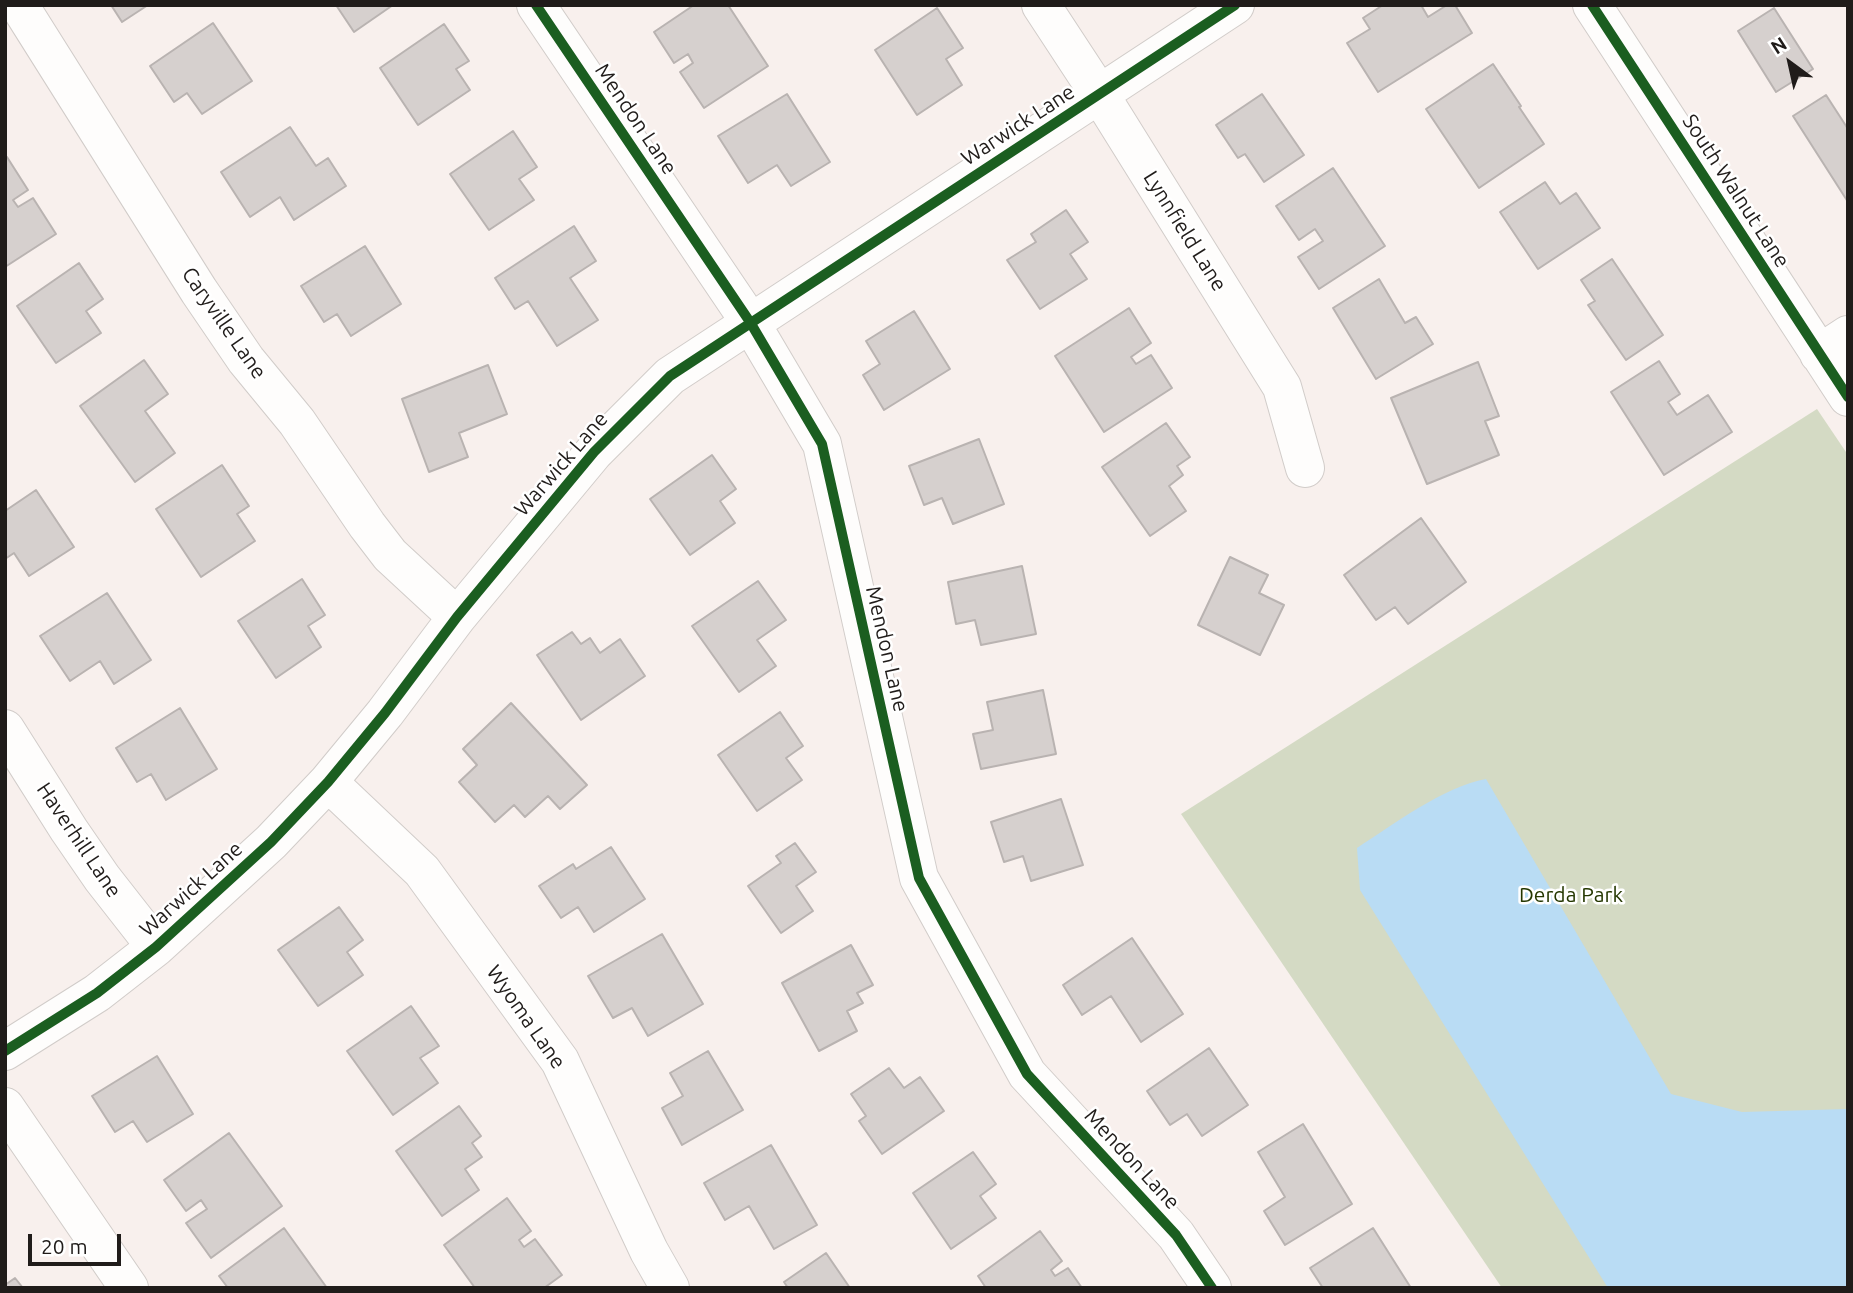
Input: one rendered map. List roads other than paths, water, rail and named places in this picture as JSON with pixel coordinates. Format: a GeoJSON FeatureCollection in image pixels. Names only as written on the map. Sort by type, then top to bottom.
{"type":"FeatureCollection","features":[{"type":"Feature","properties":{"kind":"street","name":"Caryville Lane"},"geometry":{"type":"LineString","coordinates":[[19,5],[192,279],[246,359],[297,422],[390,555],[457,617]]}},
{"type":"Feature","properties":{"kind":"street","name":"Mendon Lane"},"geometry":{"type":"LineString","coordinates":[[536,5],[750,322],[822,444],[919,878],[1027,1074],[1176,1235],[1212,1288]]}},
{"type":"Feature","properties":{"kind":"street","name":"Lynnfield Lane"},"geometry":{"type":"LineString","coordinates":[[1041,5],[1282,387],[1305,468]]}},
{"type":"Feature","properties":{"kind":"street","name":"Warwick Lane"},"geometry":{"type":"LineString","coordinates":[[5,1051],[97,993],[156,947],[271,842],[328,782],[385,713],[457,617],[594,452],[670,376],[1236,5]]}},
{"type":"Feature","properties":{"kind":"street","name":"South Walnut Lane"},"geometry":{"type":"LineString","coordinates":[[1592,5],[1833,345],[1848,397]]}},
{"type":"Feature","properties":{"kind":"street","name":"Haverhill Lane"},"geometry":{"type":"LineString","coordinates":[[5,729],[102,878],[156,947]]}},
{"type":"Feature","properties":{"kind":"street","name":"Wyoma Lane"},"geometry":{"type":"LineString","coordinates":[[328,782],[422,871],[560,1061],[649,1251],[670,1288]]}},
{"type":"Feature","properties":{"kind":"street"},"geometry":{"type":"LineString","coordinates":[[5,1107],[129,1288]]}},
{"type":"Feature","properties":{"kind":"water"},"geometry":{"type":"Polygon","coordinates":[[[1486,779],[1671,1094],[1742,1112],[1848,1109],[1848,1288],[1608,1288],[1360,890],[1357,848],[1436,798],[1486,779]]]}},
{"type":"Feature","properties":{"kind":"park label","name":"Derda Park"},"geometry":{"type":"Point","coordinates":[1571,895]}}]}
